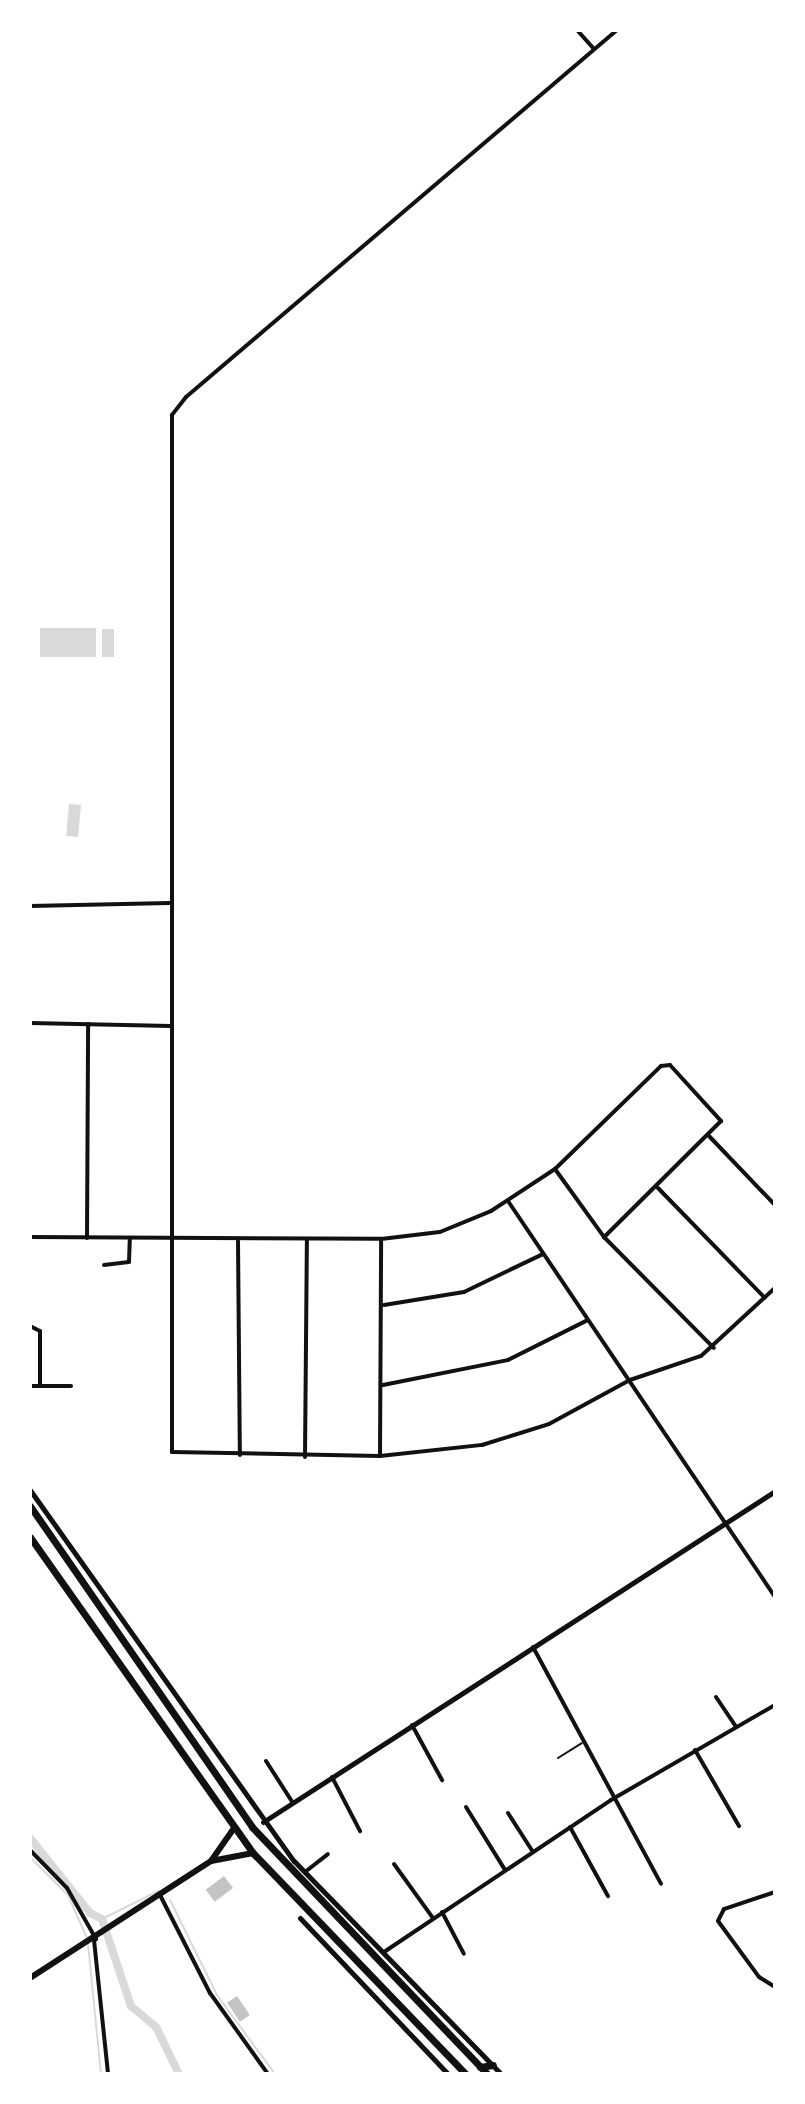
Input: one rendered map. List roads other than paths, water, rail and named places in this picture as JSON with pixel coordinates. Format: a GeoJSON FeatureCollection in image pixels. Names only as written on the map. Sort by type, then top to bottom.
{"type":"FeatureCollection","features":[{"type":"Feature","properties":{"kind":"highway"},"geometry":{"type":"LineString","coordinates":[[30,1506],[208,1768],[291,1870],[487,2074]]}},
{"type":"Feature","properties":{"kind":"highway"},"geometry":{"type":"LineString","coordinates":[[30,1537],[253,1853],[466,2074]]}},
{"type":"Feature","properties":{"kind":"highway"},"geometry":{"type":"LineString","coordinates":[[112,1656],[127,1646]]}},
{"type":"Feature","properties":{"kind":"highway"},"geometry":{"type":"LineString","coordinates":[[208,1768],[218,1761]]}},
{"type":"Feature","properties":{"kind":"highway"},"geometry":{"type":"LineString","coordinates":[[291,1870],[294,1861]]}},
{"type":"Feature","properties":{"kind":"highway"},"geometry":{"type":"LineString","coordinates":[[395,2000],[407,1989]]}},
{"type":"Feature","properties":{"kind":"highway"},"geometry":{"type":"LineString","coordinates":[[480,2067],[493,2065]]}},
{"type":"Feature","properties":{"kind":"main road"},"geometry":{"type":"LineString","coordinates":[[30,1978],[161,1897],[211,1861],[234,1828]]}},
{"type":"Feature","properties":{"kind":"main road"},"geometry":{"type":"LineString","coordinates":[[211,1861],[253,1853]]}},
{"type":"Feature","properties":{"kind":"street"},"geometry":{"type":"LineString","coordinates":[[577,30],[594,50]]}},
{"type":"Feature","properties":{"kind":"street"},"geometry":{"type":"LineString","coordinates":[[617,30],[174,409],[170,903],[172,1452],[305,1457],[380,1456],[461,1449],[508,1437],[581,1409],[630,1380],[714,1348],[775,1288]]}},
{"type":"Feature","properties":{"kind":"street"},"geometry":{"type":"LineString","coordinates":[[30,906],[170,903]]}},
{"type":"Feature","properties":{"kind":"street"},"geometry":{"type":"LineString","coordinates":[[30,1023],[171,1026]]}},
{"type":"Feature","properties":{"kind":"street"},"geometry":{"type":"LineString","coordinates":[[87,1238],[88,1024]]}},
{"type":"Feature","properties":{"kind":"street"},"geometry":{"type":"LineString","coordinates":[[30,1237],[130,1239],[172,1244],[381,1239],[440,1232],[508,1201],[555,1169],[666,1064],[720,1117],[709,1136],[604,1237]]}},
{"type":"Feature","properties":{"kind":"street"},"geometry":{"type":"LineString","coordinates":[[709,1136],[775,1205]]}},
{"type":"Feature","properties":{"kind":"street"},"geometry":{"type":"LineString","coordinates":[[555,1169],[604,1237],[714,1348]]}},
{"type":"Feature","properties":{"kind":"street"},"geometry":{"type":"LineString","coordinates":[[658,1188],[765,1298]]}},
{"type":"Feature","properties":{"kind":"street"},"geometry":{"type":"LineString","coordinates":[[508,1201],[775,1597]]}},
{"type":"Feature","properties":{"kind":"street"},"geometry":{"type":"LineString","coordinates":[[104,1265],[129,1262],[130,1239]]}},
{"type":"Feature","properties":{"kind":"street"},"geometry":{"type":"LineString","coordinates":[[380,1456],[384,1305],[381,1239]]}},
{"type":"Feature","properties":{"kind":"street"},"geometry":{"type":"LineString","coordinates":[[305,1457],[307,1240]]}},
{"type":"Feature","properties":{"kind":"street"},"geometry":{"type":"LineString","coordinates":[[238,1241],[240,1455]]}},
{"type":"Feature","properties":{"kind":"street"},"geometry":{"type":"LineString","coordinates":[[384,1305],[464,1292],[543,1253]]}},
{"type":"Feature","properties":{"kind":"street"},"geometry":{"type":"LineString","coordinates":[[383,1385],[508,1360],[588,1320]]}},
{"type":"Feature","properties":{"kind":"street"},"geometry":{"type":"LineString","coordinates":[[30,1326],[40,1331],[40,1384]]}},
{"type":"Feature","properties":{"kind":"street"},"geometry":{"type":"LineString","coordinates":[[30,1386],[71,1386]]}},
{"type":"Feature","properties":{"kind":"street"},"geometry":{"type":"LineString","coordinates":[[30,1490],[218,1761],[294,1861],[501,2074]]}},
{"type":"Feature","properties":{"kind":"street"},"geometry":{"type":"LineString","coordinates":[[263,1822],[775,1491]]}},
{"type":"Feature","properties":{"kind":"street"},"geometry":{"type":"LineString","coordinates":[[533,1647],[611,1800],[661,1884]]}},
{"type":"Feature","properties":{"kind":"street"},"geometry":{"type":"LineString","coordinates":[[716,1697],[736,1727]]}},
{"type":"Feature","properties":{"kind":"street"},"geometry":{"type":"LineString","coordinates":[[384,1952],[611,1800],[775,1705]]}},
{"type":"Feature","properties":{"kind":"street"},"geometry":{"type":"LineString","coordinates":[[412,1725],[442,1780]]}},
{"type":"Feature","properties":{"kind":"street"},"geometry":{"type":"LineString","coordinates":[[695,1750],[739,1826]]}},
{"type":"Feature","properties":{"kind":"street"},"geometry":{"type":"LineString","coordinates":[[266,1761],[293,1803]]}},
{"type":"Feature","properties":{"kind":"street"},"geometry":{"type":"LineString","coordinates":[[332,1777],[360,1831]]}},
{"type":"Feature","properties":{"kind":"street"},"geometry":{"type":"LineString","coordinates":[[466,1807],[505,1870]]}},
{"type":"Feature","properties":{"kind":"street"},"geometry":{"type":"LineString","coordinates":[[508,1813],[533,1852]]}},
{"type":"Feature","properties":{"kind":"street"},"geometry":{"type":"LineString","coordinates":[[570,1827],[608,1896]]}},
{"type":"Feature","properties":{"kind":"street"},"geometry":{"type":"LineString","coordinates":[[30,1850],[67,1888],[96,1939],[108,2074]]}},
{"type":"Feature","properties":{"kind":"street"},"geometry":{"type":"LineString","coordinates":[[305,1872],[328,1854]]}},
{"type":"Feature","properties":{"kind":"street"},"geometry":{"type":"LineString","coordinates":[[394,1864],[433,1918]]}},
{"type":"Feature","properties":{"kind":"street"},"geometry":{"type":"LineString","coordinates":[[774,1894],[724,1909],[718,1921],[759,1977],[775,1987]]}},
{"type":"Feature","properties":{"kind":"street"},"geometry":{"type":"LineString","coordinates":[[161,1897],[210,1993],[268,2074]]}},
{"type":"Feature","properties":{"kind":"street"},"geometry":{"type":"LineString","coordinates":[[442,1912],[464,1954]]}},
{"type":"Feature","properties":{"kind":"street"},"geometry":{"type":"LineString","coordinates":[[300,1918],[448,2074]]}},
{"type":"Feature","properties":{"kind":"lane"},"geometry":{"type":"LineString","coordinates":[[558,1758],[583,1742]]}},
{"type":"Feature","properties":{"kind":"waterway"},"geometry":{"type":"LineString","coordinates":[[30,1838],[90,1913],[102,1919],[131,2006],[156,2027],[179,2074]]}},
{"type":"Feature","properties":{"kind":"waterway"},"geometry":{"type":"LineString","coordinates":[[30,1857],[68,1895],[87,1938]]}},
{"type":"Feature","properties":{"kind":"waterway"},"geometry":{"type":"LineString","coordinates":[[102,1919],[158,1891]]}},
{"type":"Feature","properties":{"kind":"waterway"},"geometry":{"type":"LineString","coordinates":[[170,1900],[217,1995],[275,2074]]}},
{"type":"Feature","properties":{"kind":"waterway"},"geometry":{"type":"LineString","coordinates":[[88,1944],[101,2074]]}}]}
